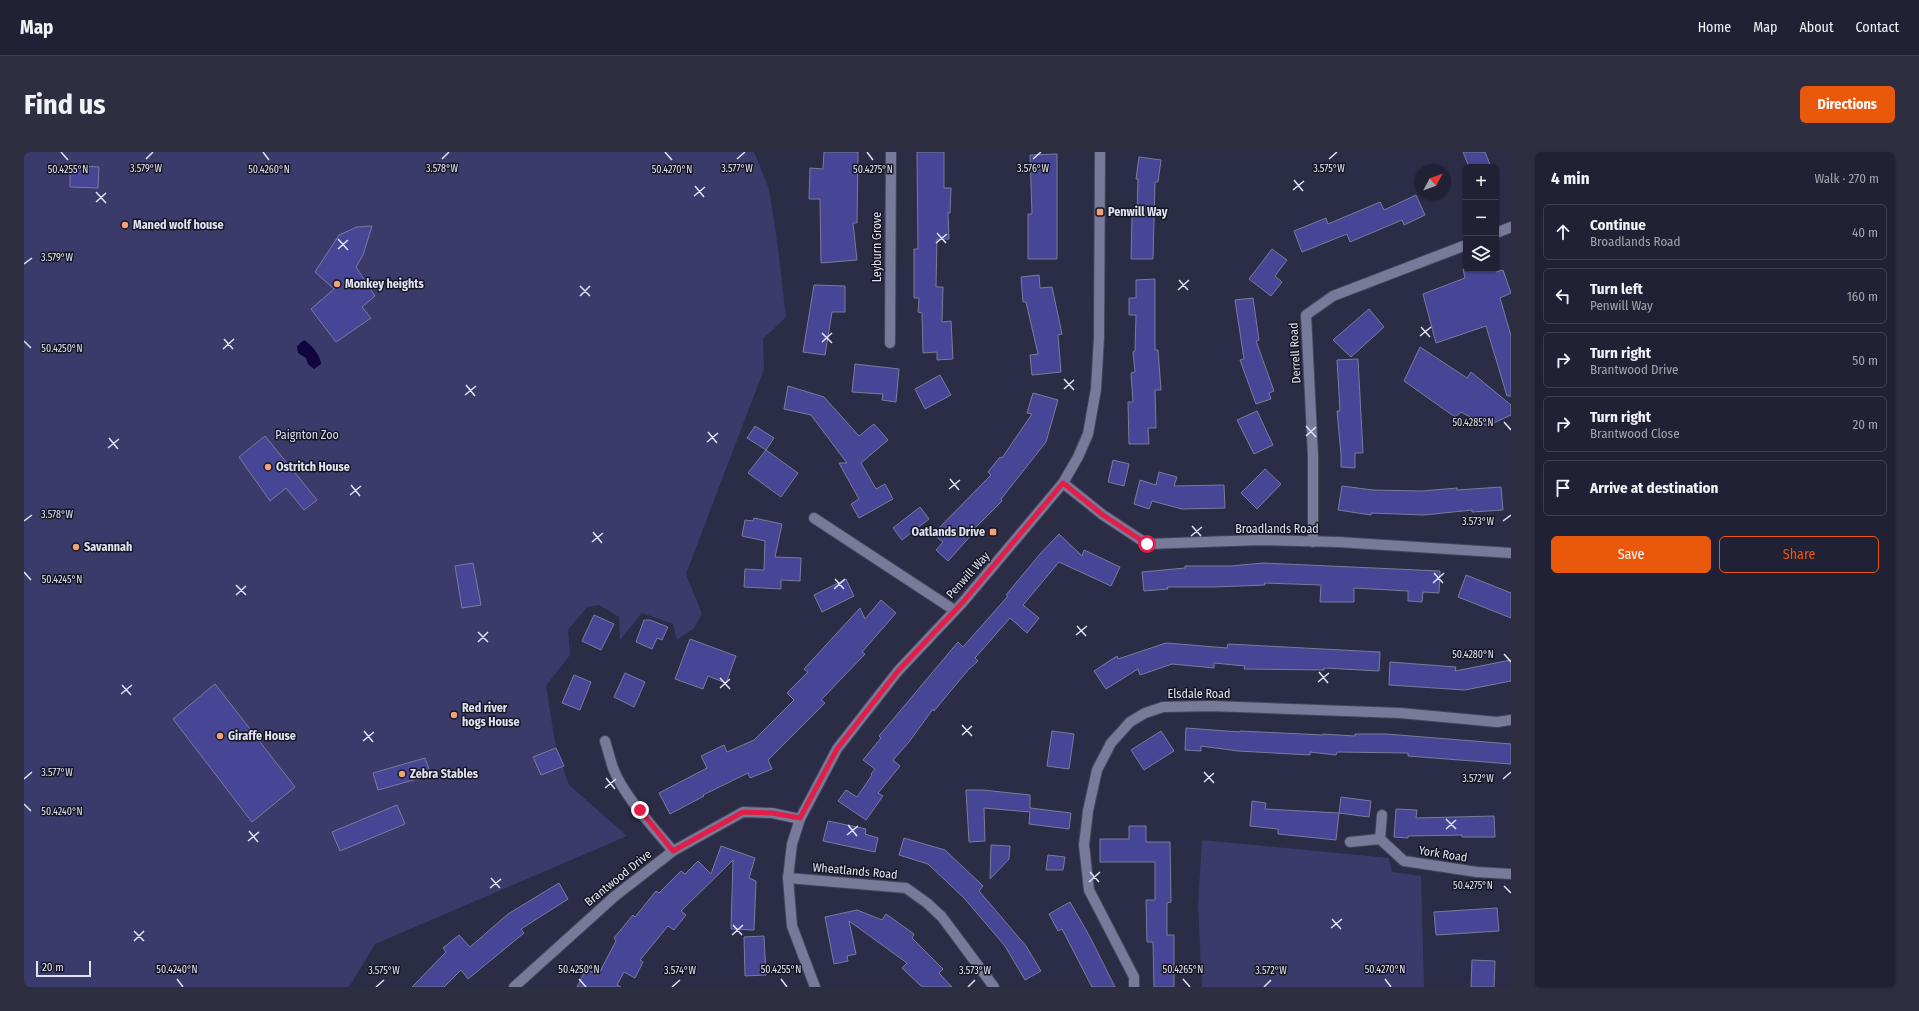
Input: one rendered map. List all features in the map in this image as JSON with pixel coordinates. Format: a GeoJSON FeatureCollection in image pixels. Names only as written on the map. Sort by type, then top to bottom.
{"type":"FeatureCollection","features":[{"type":"Feature","properties":{"kind":"street","name":"Leyburn Grove"},"geometry":{"type":"LineString","coordinates":[[890,343],[891,152]]}},
{"type":"Feature","properties":{"kind":"street","name":"Penwill Way"},"geometry":{"type":"LineString","coordinates":[[815,987],[792,926],[788,878],[792,844],[800,818],[837,749],[898,671],[963,602],[1063,483],[1078,457],[1088,434],[1096,389],[1099,337],[1100,152]]}},
{"type":"Feature","properties":{"kind":"street"},"geometry":{"type":"LineString","coordinates":[[1499,232],[1511,227]]}},
{"type":"Feature","properties":{"kind":"street","name":"Derrell Road"},"geometry":{"type":"LineString","coordinates":[[1313,542],[1313,456],[1306,315],[1333,296],[1463,246]]}},
{"type":"Feature","properties":{"kind":"street","name":"Broadlands Road"},"geometry":{"type":"LineString","coordinates":[[1063,483],[1103,515],[1147,544],[1260,540],[1345,542],[1511,553]]}},
{"type":"Feature","properties":{"kind":"street"},"geometry":{"type":"LineString","coordinates":[[814,518],[954,610]]}},
{"type":"Feature","properties":{"kind":"street","name":"Elsdale Road"},"geometry":{"type":"LineString","coordinates":[[1134,987],[1134,977],[1089,890],[1084,845],[1088,811],[1097,770],[1111,743],[1130,722],[1144,713],[1163,707],[1211,706],[1392,713],[1497,722],[1511,720]]}},
{"type":"Feature","properties":{"kind":"street"},"geometry":{"type":"LineString","coordinates":[[605,741],[613,769],[620,782],[673,851]]}},
{"type":"Feature","properties":{"kind":"street","name":"Brantwood Drive"},"geometry":{"type":"LineString","coordinates":[[514,987],[615,896],[673,851],[743,812],[772,813],[800,818]]}},
{"type":"Feature","properties":{"kind":"street"},"geometry":{"type":"LineString","coordinates":[[1350,842],[1380,839],[1382,816]]}},
{"type":"Feature","properties":{"kind":"street","name":"York Road"},"geometry":{"type":"LineString","coordinates":[[1380,839],[1404,861],[1477,872],[1511,874]]}},
{"type":"Feature","properties":{"kind":"street","name":"Wheatlands Road"},"geometry":{"type":"LineString","coordinates":[[788,878],[906,888],[942,916],[994,987]]}},
{"type":"Feature","properties":{"kind":"green space","name":"Paignton Zoo"},"geometry":{"type":"Polygon","coordinates":[[[24,152],[754,152],[769,189],[786,317],[763,339],[764,369],[686,574],[702,614],[694,628],[677,640],[673,624],[642,613],[620,640],[619,617],[599,605],[587,607],[568,630],[570,655],[546,686],[556,748],[569,785],[627,836],[375,944],[349,987],[24,987],[24,152]]]}},
{"type":"Feature","properties":{"kind":"green space"},"geometry":{"type":"Polygon","coordinates":[[[1202,840],[1389,858],[1392,872],[1421,876],[1424,987],[1202,987],[1198,905],[1202,840]]]}},
{"type":"Feature","properties":{"kind":"shaded area"},"geometry":{"type":"Polygon","coordinates":[[[304,340],[315,350],[321,361],[321,364],[314,369],[308,364],[306,358],[298,353],[297,346],[304,340]]]}},
{"type":"Feature","properties":{"kind":"building"},"geometry":{"type":"Polygon","coordinates":[[[824,152],[858,152],[857,223],[853,223],[857,260],[821,263],[820,199],[809,199],[810,168],[823,169],[824,152]]]}},
{"type":"Feature","properties":{"kind":"building"},"geometry":{"type":"Polygon","coordinates":[[[917,152],[944,152],[944,188],[951,188],[950,213],[948,213],[949,239],[937,239],[936,287],[943,287],[942,322],[951,321],[953,359],[937,360],[937,352],[923,353],[922,313],[918,312],[919,298],[914,298],[914,249],[918,249],[917,152]]]}},
{"type":"Feature","properties":{"kind":"building"},"geometry":{"type":"Polygon","coordinates":[[[1463,152],[1485,152],[1490,164],[1468,164],[1463,152]]]}},
{"type":"Feature","properties":{"kind":"building"},"geometry":{"type":"Polygon","coordinates":[[[1057,154],[1057,259],[1028,259],[1028,214],[1032,214],[1030,155],[1057,154]]]}},
{"type":"Feature","properties":{"kind":"building"},"geometry":{"type":"Polygon","coordinates":[[[1139,157],[1161,160],[1158,182],[1155,182],[1153,259],[1131,259],[1132,217],[1137,217],[1138,179],[1136,179],[1139,157]]]}},
{"type":"Feature","properties":{"kind":"building"},"geometry":{"type":"Polygon","coordinates":[[[70,165],[99,167],[98,188],[70,187],[70,165]]]}},
{"type":"Feature","properties":{"kind":"building"},"geometry":{"type":"Polygon","coordinates":[[[1415,195],[1415,200],[1418,200],[1425,215],[1404,225],[1402,220],[1350,242],[1347,234],[1302,252],[1294,231],[1326,218],[1328,224],[1380,202],[1384,210],[1415,195]]]}},
{"type":"Feature","properties":{"kind":"building","name":"Monkey heights"},"geometry":{"type":"Polygon","coordinates":[[[372,226],[363,255],[356,267],[375,296],[362,307],[371,318],[336,342],[311,309],[334,289],[315,272],[339,235],[357,227],[372,226]]]}},
{"type":"Feature","properties":{"kind":"building"},"geometry":{"type":"Polygon","coordinates":[[[1272,249],[1287,260],[1275,276],[1282,282],[1271,296],[1249,279],[1272,249]]]}},
{"type":"Feature","properties":{"kind":"building"},"geometry":{"type":"Polygon","coordinates":[[[1503,270],[1511,293],[1500,298],[1511,336],[1511,396],[1507,396],[1486,326],[1436,343],[1423,294],[1465,278],[1464,272],[1499,272],[1503,270]]]}},
{"type":"Feature","properties":{"kind":"building"},"geometry":{"type":"Polygon","coordinates":[[[1039,275],[1040,288],[1052,287],[1062,334],[1058,335],[1061,372],[1032,375],[1030,355],[1038,354],[1026,302],[1023,302],[1021,277],[1039,275]]]}},
{"type":"Feature","properties":{"kind":"building"},"geometry":{"type":"Polygon","coordinates":[[[1155,279],[1155,350],[1158,350],[1161,390],[1155,390],[1156,428],[1148,428],[1149,444],[1129,444],[1128,402],[1133,402],[1131,373],[1135,372],[1133,352],[1135,351],[1136,315],[1129,315],[1129,298],[1136,298],[1136,280],[1155,279]]]}},
{"type":"Feature","properties":{"kind":"building"},"geometry":{"type":"Polygon","coordinates":[[[814,285],[845,286],[845,312],[832,312],[825,355],[803,352],[814,285]]]}},
{"type":"Feature","properties":{"kind":"building"},"geometry":{"type":"Polygon","coordinates":[[[1253,298],[1259,340],[1256,341],[1274,391],[1269,393],[1271,399],[1256,404],[1240,360],[1244,359],[1235,300],[1253,298]]]}},
{"type":"Feature","properties":{"kind":"building"},"geometry":{"type":"Polygon","coordinates":[[[1369,309],[1384,327],[1351,357],[1333,340],[1369,309]]]}},
{"type":"Feature","properties":{"kind":"building"},"geometry":{"type":"Polygon","coordinates":[[[1420,347],[1467,378],[1471,372],[1511,405],[1511,415],[1487,426],[1461,412],[1455,417],[1404,381],[1420,347]]]}},
{"type":"Feature","properties":{"kind":"building"},"geometry":{"type":"Polygon","coordinates":[[[1358,359],[1363,453],[1355,453],[1355,468],[1341,467],[1337,411],[1340,411],[1337,360],[1358,359]]]}},
{"type":"Feature","properties":{"kind":"building"},"geometry":{"type":"Polygon","coordinates":[[[855,364],[899,369],[896,402],[882,400],[883,394],[852,392],[855,364]]]}},
{"type":"Feature","properties":{"kind":"building"},"geometry":{"type":"Polygon","coordinates":[[[940,375],[951,395],[925,409],[915,389],[940,375]]]}},
{"type":"Feature","properties":{"kind":"building"},"geometry":{"type":"Polygon","coordinates":[[[788,386],[824,397],[859,436],[874,424],[888,440],[861,463],[876,489],[885,484],[893,499],[859,518],[851,504],[859,499],[839,463],[847,463],[811,415],[784,409],[788,386]]]}},
{"type":"Feature","properties":{"kind":"building"},"geometry":{"type":"Polygon","coordinates":[[[1033,393],[1058,400],[1046,442],[1001,499],[1002,501],[972,531],[974,532],[948,561],[936,550],[943,542],[933,534],[991,475],[988,472],[1000,457],[1002,458],[1032,414],[1027,413],[1033,393]]]}},
{"type":"Feature","properties":{"kind":"building"},"geometry":{"type":"Polygon","coordinates":[[[1257,411],[1273,445],[1254,454],[1237,420],[1257,411]]]}},
{"type":"Feature","properties":{"kind":"building"},"geometry":{"type":"Polygon","coordinates":[[[755,426],[774,438],[766,450],[747,438],[755,426]]]}},
{"type":"Feature","properties":{"kind":"building","name":"Ostritch House"},"geometry":{"type":"Polygon","coordinates":[[[265,436],[317,500],[304,510],[286,488],[270,501],[239,457],[265,436]]]}},
{"type":"Feature","properties":{"kind":"building"},"geometry":{"type":"Polygon","coordinates":[[[766,450],[798,473],[781,497],[748,473],[766,450]]]}},
{"type":"Feature","properties":{"kind":"building"},"geometry":{"type":"Polygon","coordinates":[[[1113,460],[1129,464],[1124,486],[1108,482],[1113,460]]]}},
{"type":"Feature","properties":{"kind":"building"},"geometry":{"type":"Polygon","coordinates":[[[1265,469],[1281,484],[1257,509],[1241,493],[1265,469]]]}},
{"type":"Feature","properties":{"kind":"building"},"geometry":{"type":"Polygon","coordinates":[[[1159,472],[1177,477],[1174,486],[1224,485],[1225,508],[1182,509],[1152,501],[1149,509],[1134,504],[1140,480],[1156,485],[1159,472]]]}},
{"type":"Feature","properties":{"kind":"building"},"geometry":{"type":"Polygon","coordinates":[[[1342,486],[1373,490],[1422,491],[1457,488],[1457,490],[1501,487],[1503,510],[1472,512],[1472,510],[1424,515],[1371,513],[1371,515],[1338,510],[1342,486]]]}},
{"type":"Feature","properties":{"kind":"building"},"geometry":{"type":"Polygon","coordinates":[[[920,507],[929,519],[902,540],[893,528],[920,507]]]}},
{"type":"Feature","properties":{"kind":"building"},"geometry":{"type":"Polygon","coordinates":[[[754,518],[782,524],[775,557],[801,558],[800,581],[781,580],[781,589],[744,587],[745,569],[764,570],[765,541],[742,536],[745,520],[753,521],[754,518]]]}},
{"type":"Feature","properties":{"kind":"building"},"geometry":{"type":"Polygon","coordinates":[[[1059,534],[1082,556],[1084,550],[1120,567],[1111,586],[1059,562],[1023,605],[1039,618],[1027,633],[1010,618],[975,658],[978,661],[968,670],[934,711],[933,709],[909,742],[893,760],[900,766],[878,793],[883,796],[866,820],[838,801],[846,790],[857,797],[875,769],[863,760],[881,738],[879,736],[958,642],[963,647],[1008,596],[1006,595],[1040,554],[1059,534]]]}},
{"type":"Feature","properties":{"kind":"building"},"geometry":{"type":"Polygon","coordinates":[[[473,563],[481,605],[462,608],[455,566],[473,563]]]}},
{"type":"Feature","properties":{"kind":"building"},"geometry":{"type":"Polygon","coordinates":[[[1263,563],[1440,571],[1439,593],[1423,592],[1422,602],[1408,601],[1408,591],[1354,588],[1354,602],[1320,602],[1321,585],[1264,583],[1265,585],[1167,587],[1168,589],[1144,591],[1142,572],[1185,568],[1185,566],[1231,566],[1263,563]]]}},
{"type":"Feature","properties":{"kind":"building"},"geometry":{"type":"Polygon","coordinates":[[[1466,575],[1511,593],[1511,618],[1458,597],[1466,575]]]}},
{"type":"Feature","properties":{"kind":"building"},"geometry":{"type":"Polygon","coordinates":[[[846,579],[854,596],[822,612],[814,595],[846,579]]]}},
{"type":"Feature","properties":{"kind":"building"},"geometry":{"type":"Polygon","coordinates":[[[881,600],[896,613],[862,652],[865,654],[821,700],[825,703],[768,760],[772,769],[750,778],[748,773],[703,795],[704,796],[670,814],[659,793],[707,768],[701,756],[724,745],[727,752],[754,740],[794,700],[787,693],[808,672],[804,669],[860,608],[865,619],[881,600]]]}},
{"type":"Feature","properties":{"kind":"building"},"geometry":{"type":"Polygon","coordinates":[[[594,615],[614,624],[601,650],[582,641],[594,615]]]}},
{"type":"Feature","properties":{"kind":"building"},"geometry":{"type":"Polygon","coordinates":[[[644,620],[650,620],[668,627],[662,640],[657,638],[652,649],[636,642],[644,620]]]}},
{"type":"Feature","properties":{"kind":"building"},"geometry":{"type":"Polygon","coordinates":[[[690,639],[736,656],[726,683],[708,676],[703,689],[675,679],[690,639]]]}},
{"type":"Feature","properties":{"kind":"building"},"geometry":{"type":"Polygon","coordinates":[[[1166,643],[1227,648],[1228,644],[1380,652],[1379,671],[1324,668],[1324,670],[1244,669],[1245,666],[1214,663],[1214,668],[1172,664],[1140,675],[1138,669],[1106,689],[1094,671],[1117,656],[1118,659],[1166,643]]]}},
{"type":"Feature","properties":{"kind":"building"},"geometry":{"type":"Polygon","coordinates":[[[1511,660],[1511,681],[1465,690],[1389,685],[1390,662],[1456,667],[1455,671],[1511,660]]]}},
{"type":"Feature","properties":{"kind":"building"},"geometry":{"type":"Polygon","coordinates":[[[625,673],[645,682],[634,707],[614,697],[625,673]]]}},
{"type":"Feature","properties":{"kind":"building"},"geometry":{"type":"Polygon","coordinates":[[[574,675],[591,682],[580,710],[562,703],[574,675]]]}},
{"type":"Feature","properties":{"kind":"building","name":"Giraffe House"},"geometry":{"type":"Polygon","coordinates":[[[215,684],[295,787],[252,822],[173,719],[215,684]]]}},
{"type":"Feature","properties":{"kind":"building"},"geometry":{"type":"Polygon","coordinates":[[[1186,728],[1240,732],[1355,736],[1355,734],[1386,734],[1511,744],[1511,764],[1408,756],[1408,753],[1337,752],[1336,755],[1310,752],[1310,755],[1238,751],[1201,746],[1201,751],[1185,750],[1186,728]]]}},
{"type":"Feature","properties":{"kind":"building"},"geometry":{"type":"Polygon","coordinates":[[[1052,731],[1074,734],[1069,769],[1047,766],[1052,731]]]}},
{"type":"Feature","properties":{"kind":"building"},"geometry":{"type":"Polygon","coordinates":[[[1161,731],[1174,751],[1144,770],[1131,750],[1161,731]]]}},
{"type":"Feature","properties":{"kind":"building"},"geometry":{"type":"Polygon","coordinates":[[[556,748],[564,766],[541,775],[533,757],[556,748]]]}},
{"type":"Feature","properties":{"kind":"building","name":"Zebra Stables"},"geometry":{"type":"Polygon","coordinates":[[[425,758],[431,775],[378,790],[373,773],[425,758]]]}},
{"type":"Feature","properties":{"kind":"building"},"geometry":{"type":"Polygon","coordinates":[[[966,790],[983,790],[1030,795],[1030,808],[1071,813],[1069,829],[1029,824],[1030,812],[984,808],[985,841],[969,842],[966,790]]]}},
{"type":"Feature","properties":{"kind":"building"},"geometry":{"type":"Polygon","coordinates":[[[1341,797],[1371,801],[1369,817],[1339,813],[1341,797]]]}},
{"type":"Feature","properties":{"kind":"building"},"geometry":{"type":"Polygon","coordinates":[[[1252,801],[1266,803],[1265,809],[1339,813],[1336,840],[1278,834],[1278,829],[1250,826],[1252,801]]]}},
{"type":"Feature","properties":{"kind":"building"},"geometry":{"type":"Polygon","coordinates":[[[397,805],[405,824],[340,851],[332,832],[397,805]]]}},
{"type":"Feature","properties":{"kind":"building"},"geometry":{"type":"Polygon","coordinates":[[[1396,809],[1417,810],[1416,818],[1494,816],[1495,837],[1462,837],[1462,835],[1408,836],[1408,838],[1394,837],[1396,809]]]}},
{"type":"Feature","properties":{"kind":"building"},"geometry":{"type":"Polygon","coordinates":[[[828,821],[866,829],[865,834],[878,838],[875,852],[823,841],[828,821]]]}},
{"type":"Feature","properties":{"kind":"building"},"geometry":{"type":"Polygon","coordinates":[[[1129,826],[1146,826],[1146,842],[1170,842],[1171,902],[1167,903],[1167,935],[1174,935],[1174,987],[1154,987],[1153,942],[1147,942],[1146,900],[1155,900],[1155,862],[1100,862],[1100,839],[1129,839],[1129,826]]]}},
{"type":"Feature","properties":{"kind":"building"},"geometry":{"type":"Polygon","coordinates":[[[904,838],[945,850],[983,886],[979,891],[1026,946],[1041,971],[1025,980],[1005,946],[964,898],[928,864],[899,855],[904,838]]]}},
{"type":"Feature","properties":{"kind":"building"},"geometry":{"type":"Polygon","coordinates":[[[991,845],[1010,846],[1009,859],[990,879],[991,845]]]}},
{"type":"Feature","properties":{"kind":"building"},"geometry":{"type":"Polygon","coordinates":[[[721,846],[755,858],[749,878],[756,881],[754,930],[731,929],[733,860],[681,911],[686,915],[674,930],[668,926],[640,960],[643,962],[635,978],[624,972],[617,985],[621,987],[577,987],[586,969],[598,975],[616,941],[614,938],[633,915],[635,917],[656,891],[659,893],[681,871],[685,874],[698,861],[711,874],[721,846]]]}},
{"type":"Feature","properties":{"kind":"building"},"geometry":{"type":"Polygon","coordinates":[[[1048,855],[1065,857],[1063,870],[1046,870],[1048,855]]]}},
{"type":"Feature","properties":{"kind":"building"},"geometry":{"type":"Polygon","coordinates":[[[559,883],[568,899],[521,929],[524,933],[468,979],[461,970],[444,987],[412,987],[446,952],[443,948],[459,935],[470,947],[508,914],[559,883]]]}},
{"type":"Feature","properties":{"kind":"building"},"geometry":{"type":"Polygon","coordinates":[[[1070,902],[1090,937],[1115,987],[1092,987],[1062,929],[1058,931],[1049,914],[1070,902]]]}},
{"type":"Feature","properties":{"kind":"building"},"geometry":{"type":"Polygon","coordinates":[[[1497,908],[1499,931],[1436,935],[1434,912],[1497,908]]]}},
{"type":"Feature","properties":{"kind":"building"},"geometry":{"type":"Polygon","coordinates":[[[857,910],[882,920],[886,914],[914,934],[912,938],[943,969],[939,973],[952,987],[922,987],[902,968],[907,963],[849,921],[856,954],[847,956],[848,961],[834,964],[825,917],[857,910]]]}},
{"type":"Feature","properties":{"kind":"building"},"geometry":{"type":"Polygon","coordinates":[[[764,936],[766,975],[745,976],[744,937],[764,936]]]}},
{"type":"Feature","properties":{"kind":"building"},"geometry":{"type":"Polygon","coordinates":[[[1472,960],[1495,961],[1494,987],[1471,987],[1472,960]]]}},
{"type":"Feature","properties":{"kind":"place","name":"Penwill Way"},"geometry":{"type":"Point","coordinates":[1100,212]}},
{"type":"Feature","properties":{"kind":"place","name":"Maned wolf house"},"geometry":{"type":"Point","coordinates":[125,225]}},
{"type":"Feature","properties":{"kind":"place","name":"Monkey heights"},"geometry":{"type":"Point","coordinates":[337,284]}},
{"type":"Feature","properties":{"kind":"place","name":"Ostritch House"},"geometry":{"type":"Point","coordinates":[268,467]}},
{"type":"Feature","properties":{"kind":"place","name":"Oatlands Drive"},"geometry":{"type":"Point","coordinates":[993,532]}},
{"type":"Feature","properties":{"kind":"place","name":"Savannah"},"geometry":{"type":"Point","coordinates":[76,547]}},
{"type":"Feature","properties":{"kind":"place","name":"Red river hogs House"},"geometry":{"type":"Point","coordinates":[454,715]}},
{"type":"Feature","properties":{"kind":"place","name":"Giraffe House"},"geometry":{"type":"Point","coordinates":[220,736]}},
{"type":"Feature","properties":{"kind":"place","name":"Zebra Stables"},"geometry":{"type":"Point","coordinates":[402,774]}},
{"type":"Feature","properties":{"kind":"route"},"geometry":{"type":"LineString","coordinates":[[640,810],[673,851],[743,812],[772,813],[800,818],[837,749],[898,671],[963,602],[1063,483],[1103,515],[1147,544]]}}]}
